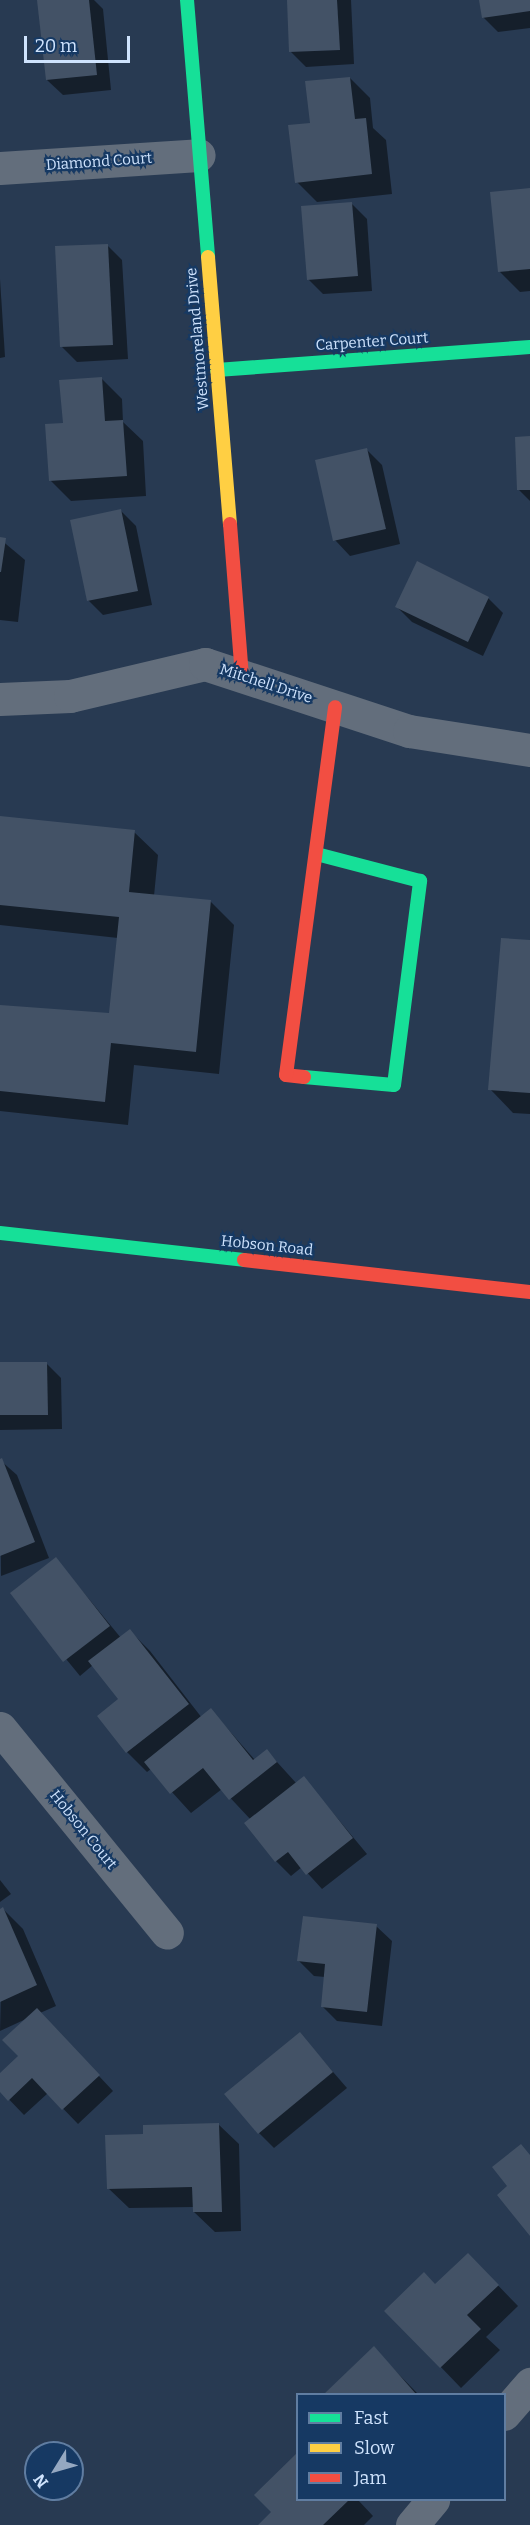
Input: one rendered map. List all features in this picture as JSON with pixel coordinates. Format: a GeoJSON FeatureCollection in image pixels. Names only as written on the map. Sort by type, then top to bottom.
{"type":"FeatureCollection","features":[{"type":"Feature","properties":{"kind":"street","name":"Westmoreland Drive"},"geometry":{"type":"LineString","coordinates":[[187,0],[242,676]]}},
{"type":"Feature","properties":{"kind":"street","name":"Diamond Court"},"geometry":{"type":"LineString","coordinates":[[0,168],[199,155]]}},
{"type":"Feature","properties":{"kind":"street","name":"Carpenter Court"},"geometry":{"type":"LineString","coordinates":[[217,370],[530,347]]}},
{"type":"Feature","properties":{"kind":"street","name":"Mitchell Drive"},"geometry":{"type":"LineString","coordinates":[[0,699],[70,696],[205,664],[409,731],[530,750]]}},
{"type":"Feature","properties":{"kind":"street"},"geometry":{"type":"LineString","coordinates":[[316,854],[420,881],[394,1085],[286,1076],[335,707]]}},
{"type":"Feature","properties":{"kind":"street","name":"Hobson Road"},"geometry":{"type":"LineString","coordinates":[[0,1233],[530,1292]]}},
{"type":"Feature","properties":{"kind":"street","name":"Hobson Court"},"geometry":{"type":"LineString","coordinates":[[0,1728],[166,1933]]}},
{"type":"Feature","properties":{"kind":"street"},"geometry":{"type":"LineString","coordinates":[[506,2412],[530,2384]]}},
{"type":"Feature","properties":{"kind":"street"},"geometry":{"type":"LineString","coordinates":[[412,2525],[431,2501]]}},
{"type":"Feature","properties":{"kind":"building"},"geometry":{"type":"Polygon","coordinates":[[[37,0],[89,0],[97,75],[46,80],[37,0]]]}},
{"type":"Feature","properties":{"kind":"building"},"geometry":{"type":"Polygon","coordinates":[[[287,0],[337,0],[340,50],[289,52],[287,0]]]}},
{"type":"Feature","properties":{"kind":"building"},"geometry":{"type":"Polygon","coordinates":[[[479,0],[530,0],[530,11],[482,18],[479,0]]]}},
{"type":"Feature","properties":{"kind":"building"},"geometry":{"type":"Polygon","coordinates":[[[350,77],[355,119],[366,118],[372,174],[295,183],[288,125],[310,123],[305,81],[350,77]]]}},
{"type":"Feature","properties":{"kind":"building"},"geometry":{"type":"Polygon","coordinates":[[[530,188],[530,269],[498,272],[490,192],[530,188]]]}},
{"type":"Feature","properties":{"kind":"building"},"geometry":{"type":"Polygon","coordinates":[[[352,202],[358,276],[307,280],[301,206],[352,202]]]}},
{"type":"Feature","properties":{"kind":"building"},"geometry":{"type":"Polygon","coordinates":[[[108,244],[113,345],[60,347],[55,246],[108,244]]]}},
{"type":"Feature","properties":{"kind":"building"},"geometry":{"type":"Polygon","coordinates":[[[102,377],[105,421],[123,420],[127,476],[49,481],[45,424],[63,423],[59,380],[102,377]]]}},
{"type":"Feature","properties":{"kind":"building"},"geometry":{"type":"Polygon","coordinates":[[[530,436],[530,490],[517,490],[515,437],[530,436]]]}},
{"type":"Feature","properties":{"kind":"building"},"geometry":{"type":"Polygon","coordinates":[[[367,448],[386,529],[333,541],[315,460],[367,448]]]}},
{"type":"Feature","properties":{"kind":"building"},"geometry":{"type":"Polygon","coordinates":[[[121,509],[138,591],[87,601],[70,520],[121,509]]]}},
{"type":"Feature","properties":{"kind":"building"},"geometry":{"type":"Polygon","coordinates":[[[0,537],[6,538],[1,572],[0,572],[0,537]]]}},
{"type":"Feature","properties":{"kind":"building"},"geometry":{"type":"Polygon","coordinates":[[[417,561],[489,597],[468,642],[395,607],[417,561]]]}},
{"type":"Feature","properties":{"kind":"building"},"geometry":{"type":"Polygon","coordinates":[[[0,816],[135,830],[129,892],[211,900],[196,1052],[111,1043],[105,1102],[0,1091],[0,1005],[109,1013],[119,917],[0,905],[0,816]]]}},
{"type":"Feature","properties":{"kind":"building"},"geometry":{"type":"Polygon","coordinates":[[[501,938],[530,940],[530,1093],[488,1090],[501,938]]]}},
{"type":"Feature","properties":{"kind":"building"},"geometry":{"type":"Polygon","coordinates":[[[0,1362],[47,1362],[48,1415],[0,1415],[0,1362]]]}},
{"type":"Feature","properties":{"kind":"building"},"geometry":{"type":"Polygon","coordinates":[[[2,1458],[35,1542],[0,1556],[0,1459],[2,1458]]]}},
{"type":"Feature","properties":{"kind":"building"},"geometry":{"type":"Polygon","coordinates":[[[56,1557],[110,1626],[63,1662],[10,1593],[56,1557]]]}},
{"type":"Feature","properties":{"kind":"building"},"geometry":{"type":"Polygon","coordinates":[[[130,1629],[189,1704],[126,1753],[97,1716],[118,1699],[88,1661],[130,1629]]]}},
{"type":"Feature","properties":{"kind":"building"},"geometry":{"type":"Polygon","coordinates":[[[211,1708],[253,1760],[267,1749],[277,1762],[229,1800],[203,1768],[170,1794],[144,1762],[211,1708]]]}},
{"type":"Feature","properties":{"kind":"building"},"geometry":{"type":"Polygon","coordinates":[[[304,1776],[353,1838],[306,1875],[288,1852],[275,1862],[244,1823],[304,1776]]]}},
{"type":"Feature","properties":{"kind":"building"},"geometry":{"type":"Polygon","coordinates":[[[3,1907],[37,1985],[0,2002],[0,1909],[3,1907]]]}},
{"type":"Feature","properties":{"kind":"building"},"geometry":{"type":"Polygon","coordinates":[[[303,1916],[377,1924],[367,2012],[321,2007],[325,1964],[297,1961],[303,1916]]]}},
{"type":"Feature","properties":{"kind":"building"},"geometry":{"type":"Polygon","coordinates":[[[37,2008],[100,2075],[62,2110],[32,2078],[8,2101],[0,2092],[0,2073],[18,2056],[2,2040],[37,2008]]]}},
{"type":"Feature","properties":{"kind":"building"},"geometry":{"type":"Polygon","coordinates":[[[300,2032],[333,2072],[258,2134],[224,2094],[300,2032]]]}},
{"type":"Feature","properties":{"kind":"building"},"geometry":{"type":"Polygon","coordinates":[[[219,2123],[222,2212],[193,2212],[192,2187],[107,2189],[105,2135],[143,2134],[143,2125],[219,2123]]]}},
{"type":"Feature","properties":{"kind":"building"},"geometry":{"type":"Polygon","coordinates":[[[521,2144],[530,2155],[530,2236],[497,2195],[507,2186],[492,2167],[521,2144]]]}},
{"type":"Feature","properties":{"kind":"building"},"geometry":{"type":"Polygon","coordinates":[[[468,2253],[499,2285],[467,2315],[481,2329],[440,2368],[384,2311],[424,2272],[435,2284],[468,2253]]]}},
{"type":"Feature","properties":{"kind":"building"},"geometry":{"type":"Polygon","coordinates":[[[374,2346],[415,2393],[325,2393],[374,2346]]]}},
{"type":"Feature","properties":{"kind":"building"},"geometry":{"type":"Polygon","coordinates":[[[296,2454],[296,2501],[348,2501],[323,2525],[258,2525],[271,2512],[254,2495],[296,2454]]]}},
{"type":"Feature","properties":{"kind":"traffic: fast"},"geometry":{"type":"LineString","coordinates":[[187,0],[208,257]]}},
{"type":"Feature","properties":{"kind":"traffic: fast"},"geometry":{"type":"LineString","coordinates":[[217,370],[530,347]]}},
{"type":"Feature","properties":{"kind":"traffic: fast"},"geometry":{"type":"LineString","coordinates":[[304,1077],[394,1085],[420,881],[316,854]]}},
{"type":"Feature","properties":{"kind":"traffic: fast"},"geometry":{"type":"LineString","coordinates":[[0,1233],[244,1260]]}},
{"type":"Feature","properties":{"kind":"traffic: slow"},"geometry":{"type":"LineString","coordinates":[[208,257],[230,524]]}},
{"type":"Feature","properties":{"kind":"traffic: jam"},"geometry":{"type":"LineString","coordinates":[[230,524],[242,676]]}},
{"type":"Feature","properties":{"kind":"traffic: jam"},"geometry":{"type":"LineString","coordinates":[[304,1077],[286,1075],[335,707]]}},
{"type":"Feature","properties":{"kind":"traffic: jam"},"geometry":{"type":"LineString","coordinates":[[244,1260],[530,1292]]}}]}
